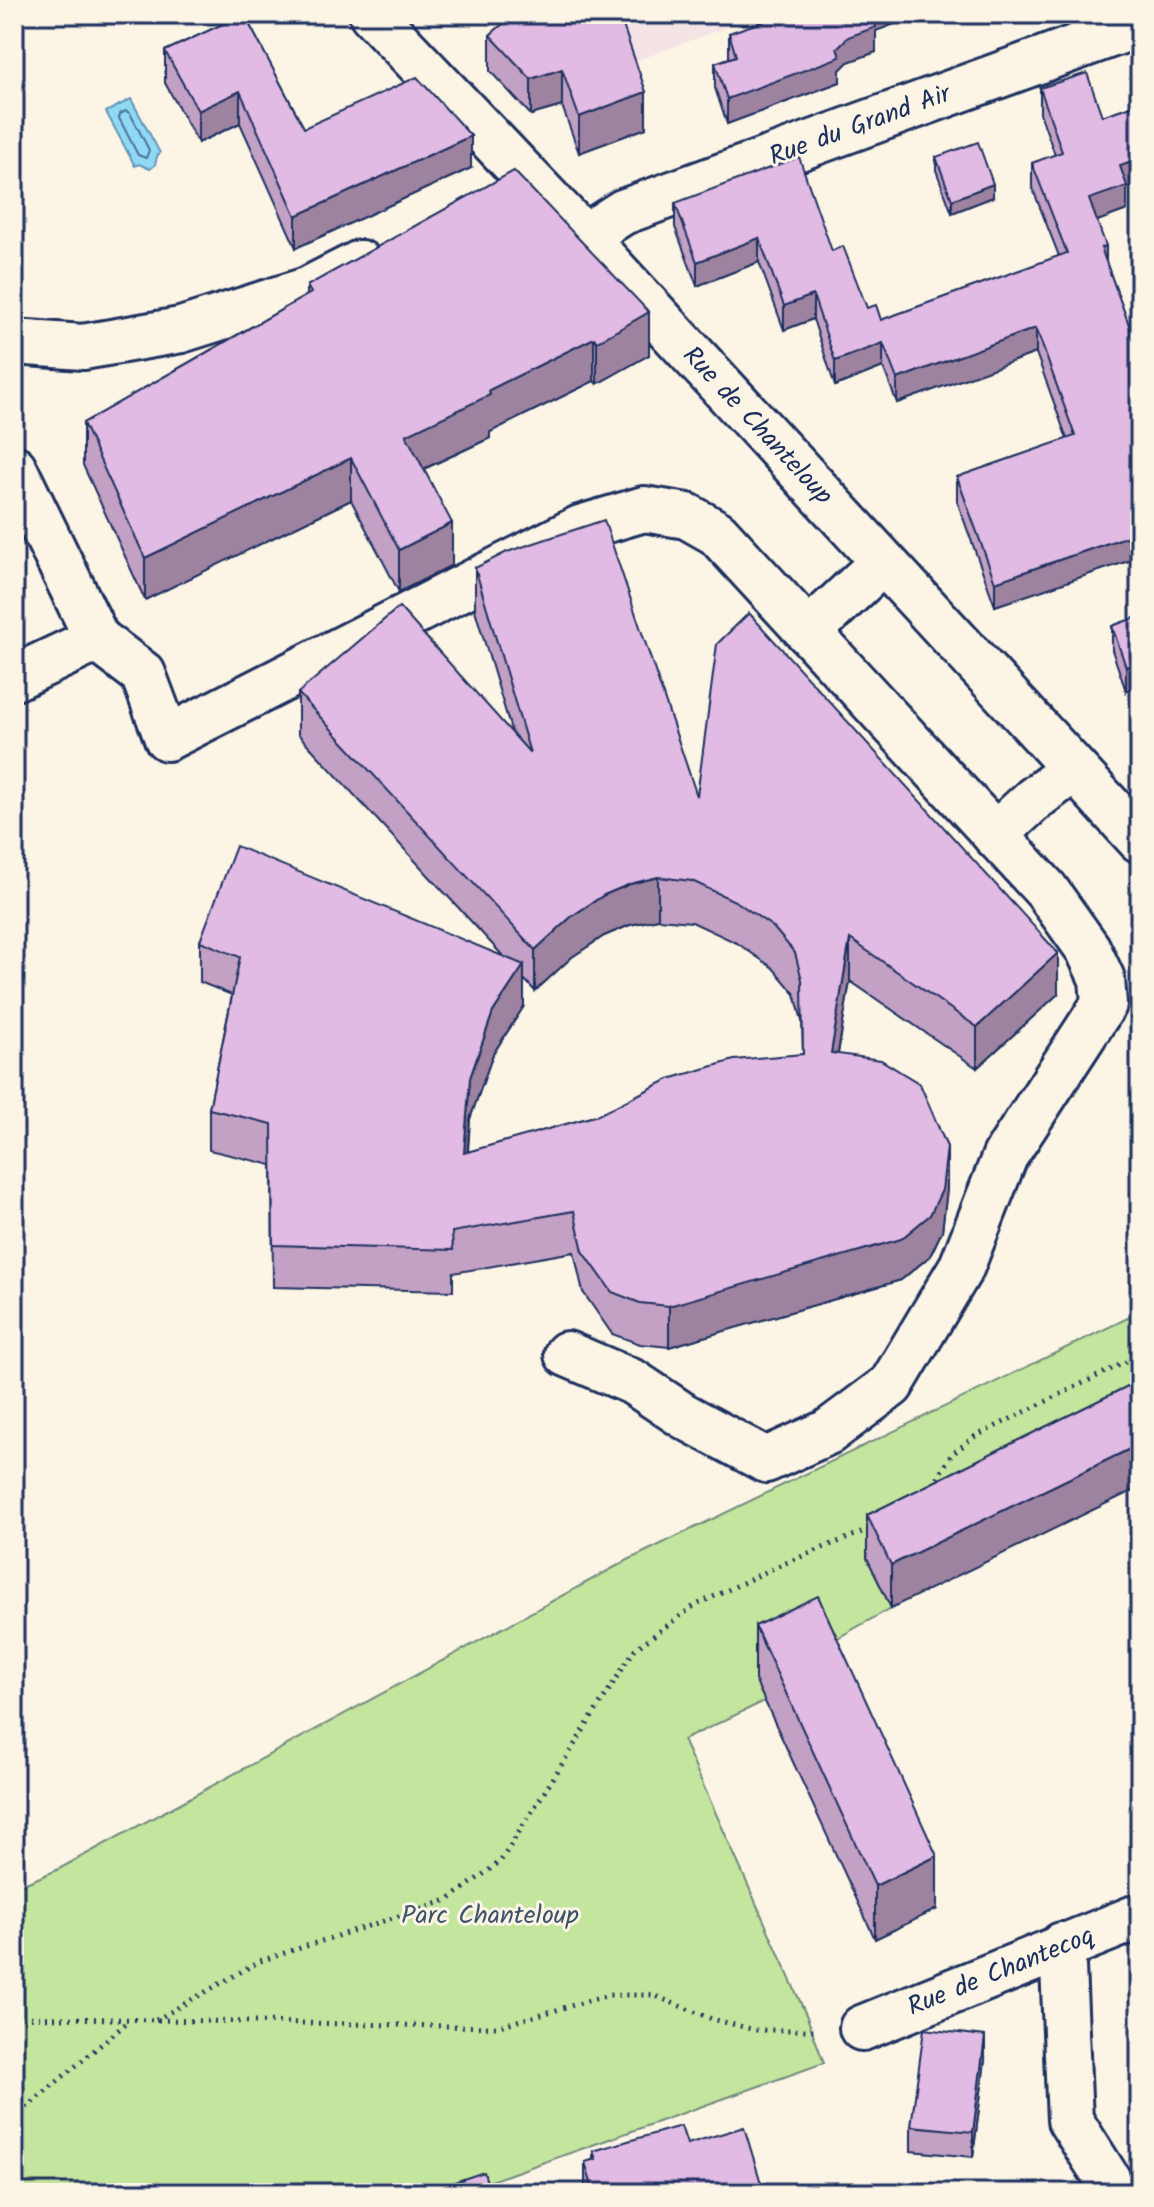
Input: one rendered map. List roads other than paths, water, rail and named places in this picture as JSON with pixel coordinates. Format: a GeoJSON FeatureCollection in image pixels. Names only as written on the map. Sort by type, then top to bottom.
{"type":"FeatureCollection","features":[{"type":"Feature","properties":{"kind":"street","name":"Rue de Chanteloup"},"geometry":{"type":"LineString","coordinates":[[372,14],[509,183],[584,237],[1140,840]]}},
{"type":"Feature","properties":{"kind":"street","name":"Rue du Grand Air"},"geometry":{"type":"LineString","coordinates":[[584,237],[623,212],[1140,24]]}},
{"type":"Feature","properties":{"kind":"street"},"geometry":{"type":"LineString","coordinates":[[14,342],[83,347],[181,330],[307,290],[401,241]]}},
{"type":"Feature","properties":{"kind":"street"},"geometry":{"type":"LineString","coordinates":[[14,468],[97,639],[143,674],[167,738],[580,528],[644,509],[687,516],[717,533],[1046,890],[1088,949],[1102,979],[1104,1004],[1005,1156],[962,1266],[891,1385],[828,1432],[766,1460],[684,1416],[633,1382],[567,1354]]}},
{"type":"Feature","properties":{"kind":"street"},"geometry":{"type":"LineString","coordinates":[[808,632],[883,562]]}},
{"type":"Feature","properties":{"kind":"street"},"geometry":{"type":"LineString","coordinates":[[14,678],[97,639]]}},
{"type":"Feature","properties":{"kind":"street"},"geometry":{"type":"LineString","coordinates":[[995,835],[1034,799],[1074,769]]}},
{"type":"Feature","properties":{"kind":"street","name":"Rue de Chantecoq"},"geometry":{"type":"LineString","coordinates":[[862,2028],[1140,1916]]}},
{"type":"Feature","properties":{"kind":"street"},"geometry":{"type":"LineString","coordinates":[[1062,1945],[1070,2120],[1113,2188]]}},
{"type":"Feature","properties":{"kind":"water"},"geometry":{"type":"Polygon","coordinates":[[[131,99],[160,153],[150,169],[139,164],[135,166],[106,112],[131,99]]]}},
{"type":"Feature","properties":{"kind":"park label","name":"Parc Chanteloup"},"geometry":{"type":"Point","coordinates":[490,1916]}}]}
